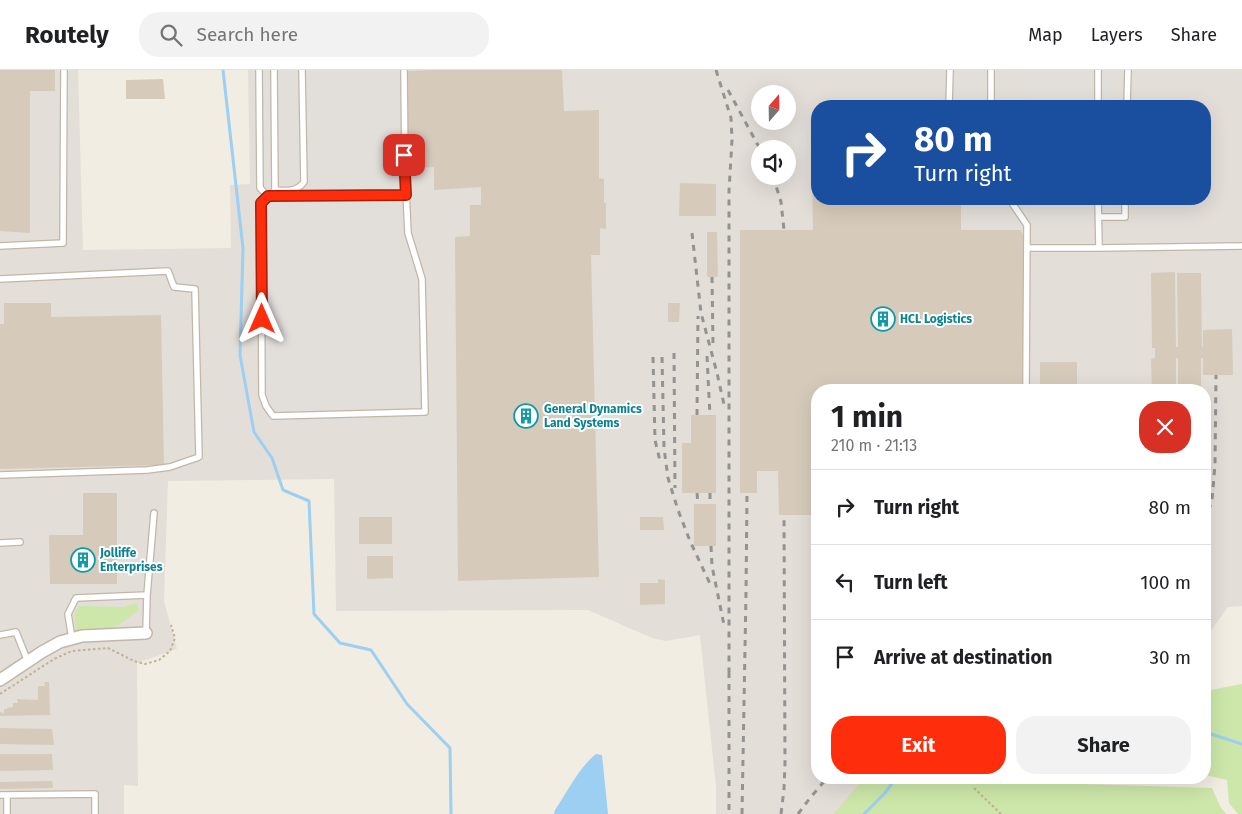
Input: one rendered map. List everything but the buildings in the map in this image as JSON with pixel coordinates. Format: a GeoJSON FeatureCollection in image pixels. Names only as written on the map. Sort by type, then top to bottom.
{"type":"FeatureCollection","features":[{"type":"Feature","properties":{"kind":"street"},"geometry":{"type":"LineString","coordinates":[[0,680],[60,642],[82,636],[146,633]]}},
{"type":"Feature","properties":{"kind":"lane"},"geometry":{"type":"LineString","coordinates":[[0,246],[63,243],[64,70]]}},
{"type":"Feature","properties":{"kind":"lane"},"geometry":{"type":"LineString","coordinates":[[259,70],[260,188],[268,196],[406,195]]}},
{"type":"Feature","properties":{"kind":"lane"},"geometry":{"type":"LineString","coordinates":[[274,70],[275,190]]}},
{"type":"Feature","properties":{"kind":"lane"},"geometry":{"type":"LineString","coordinates":[[302,70],[304,182],[296,190],[275,190],[261,203],[262,395],[266,406],[273,416],[425,412],[422,279],[408,233],[404,70]]}},
{"type":"Feature","properties":{"kind":"lane"},"geometry":{"type":"LineString","coordinates":[[949,100],[950,70]]}},
{"type":"Feature","properties":{"kind":"lane"},"geometry":{"type":"LineString","coordinates":[[991,70],[991,100]]}},
{"type":"Feature","properties":{"kind":"lane"},"geometry":{"type":"LineString","coordinates":[[1098,70],[1098,100]]}},
{"type":"Feature","properties":{"kind":"lane"},"geometry":{"type":"LineString","coordinates":[[1127,100],[1128,70]]}},
{"type":"Feature","properties":{"kind":"lane"},"geometry":{"type":"LineString","coordinates":[[1013,205],[1027,225],[1026,384]]}},
{"type":"Feature","properties":{"kind":"lane"},"geometry":{"type":"LineString","coordinates":[[1098,205],[1099,248]]}},
{"type":"Feature","properties":{"kind":"lane"},"geometry":{"type":"LineString","coordinates":[[1099,217],[1125,217],[1125,205]]}},
{"type":"Feature","properties":{"kind":"lane"},"geometry":{"type":"LineString","coordinates":[[1027,248],[1242,246]]}},
{"type":"Feature","properties":{"kind":"lane"},"geometry":{"type":"LineString","coordinates":[[0,279],[168,271],[174,287],[195,289],[200,457],[170,467],[147,470],[0,475]]}},
{"type":"Feature","properties":{"kind":"lane"},"geometry":{"type":"LineString","coordinates":[[146,633],[147,595],[154,513]]}},
{"type":"Feature","properties":{"kind":"lane"},"geometry":{"type":"LineString","coordinates":[[0,543],[20,542]]}},
{"type":"Feature","properties":{"kind":"lane"},"geometry":{"type":"LineString","coordinates":[[72,639],[68,614],[76,598],[147,595]]}},
{"type":"Feature","properties":{"kind":"lane"},"geometry":{"type":"LineString","coordinates":[[0,635],[16,632],[28,662]]}},
{"type":"Feature","properties":{"kind":"lane"},"geometry":{"type":"LineString","coordinates":[[0,795],[95,794],[95,814]]}},
{"type":"Feature","properties":{"kind":"lane"},"geometry":{"type":"LineString","coordinates":[[7,795],[7,814]]}},
{"type":"Feature","properties":{"kind":"path"},"geometry":{"type":"LineString","coordinates":[[0,694],[54,659],[72,651],[108,648],[134,661],[145,664],[159,660],[170,651],[175,638],[171,625]]}},
{"type":"Feature","properties":{"kind":"path"},"geometry":{"type":"LineString","coordinates":[[974,788],[1001,814]]}},
{"type":"Feature","properties":{"kind":"shaded area"},"geometry":{"type":"Polygon","coordinates":[[[0,70],[78,70],[83,250],[231,248],[230,185],[250,184],[248,70],[1242,70],[1242,606],[1228,607],[1211,631],[1211,384],[811,384],[811,784],[859,784],[833,814],[716,814],[716,787],[700,635],[666,641],[652,638],[588,610],[336,611],[334,479],[168,481],[164,601],[177,649],[137,663],[138,786],[124,785],[124,814],[0,814],[0,70]]]}},
{"type":"Feature","properties":{"kind":"shaded area"},"geometry":{"type":"Polygon","coordinates":[[[256,70],[404,70],[408,272],[425,286],[431,423],[273,423],[262,401],[256,70]]]}},
{"type":"Feature","properties":{"kind":"shaded area"},"geometry":{"type":"Polygon","coordinates":[[[937,70],[1003,70],[1003,100],[937,100],[937,70]]]}},
{"type":"Feature","properties":{"kind":"shaded area"},"geometry":{"type":"Polygon","coordinates":[[[1026,70],[1112,70],[1112,100],[1027,100],[1026,70]]]}},
{"type":"Feature","properties":{"kind":"shaded area"},"geometry":{"type":"Polygon","coordinates":[[[811,111],[811,155],[800,156],[796,149],[796,140],[790,139],[791,130],[796,130],[797,119],[803,113],[811,111]]]}},
{"type":"Feature","properties":{"kind":"shaded area"},"geometry":{"type":"Polygon","coordinates":[[[1029,205],[1112,205],[1112,221],[1103,221],[1102,227],[1037,227],[1038,210],[1029,210],[1029,205]]]}},
{"type":"Feature","properties":{"kind":"green space"},"geometry":{"type":"Polygon","coordinates":[[[137,603],[139,610],[119,625],[108,629],[77,630],[75,618],[79,606],[123,607],[137,603]]]}},
{"type":"Feature","properties":{"kind":"green space"},"geometry":{"type":"Polygon","coordinates":[[[1242,684],[1242,814],[1238,814],[1229,803],[1227,780],[1211,776],[1211,690],[1242,684]]]}},
{"type":"Feature","properties":{"kind":"green space"},"geometry":{"type":"Polygon","coordinates":[[[859,784],[1083,784],[1212,788],[1226,814],[833,814],[859,784]]]}},
{"type":"Feature","properties":{"kind":"water"},"geometry":{"type":"Polygon","coordinates":[[[596,754],[602,755],[608,814],[554,814],[579,773],[596,754]]]}},
{"type":"Feature","properties":{"kind":"waterway"},"geometry":{"type":"LineString","coordinates":[[223,70],[243,248],[240,355],[254,432],[272,458],[283,490],[309,501],[314,614],[340,643],[371,650],[407,704],[450,748],[451,814]]}},
{"type":"Feature","properties":{"kind":"waterway"},"geometry":{"type":"LineString","coordinates":[[1211,734],[1242,744]]}},
{"type":"Feature","properties":{"kind":"waterway"},"geometry":{"type":"LineString","coordinates":[[864,814],[892,784]]}},
{"type":"Feature","properties":{"kind":"railway"},"geometry":{"type":"LineString","coordinates":[[716,70],[731,118],[732,140],[729,191],[729,679]]}},
{"type":"Feature","properties":{"kind":"railway"},"geometry":{"type":"LineString","coordinates":[[728,90],[755,140]]}},
{"type":"Feature","properties":{"kind":"railway"},"geometry":{"type":"LineString","coordinates":[[776,185],[781,202],[784,230]]}},
{"type":"Feature","properties":{"kind":"railway"},"geometry":{"type":"LineString","coordinates":[[692,233],[701,313],[725,409]]}},
{"type":"Feature","properties":{"kind":"railway"},"geometry":{"type":"LineString","coordinates":[[712,277],[713,343]]}},
{"type":"Feature","properties":{"kind":"railway"},"geometry":{"type":"LineString","coordinates":[[697,415],[698,316]]}},
{"type":"Feature","properties":{"kind":"railway"},"geometry":{"type":"LineString","coordinates":[[674,353],[675,488]]}},
{"type":"Feature","properties":{"kind":"railway"},"geometry":{"type":"LineString","coordinates":[[707,356],[710,416]]}},
{"type":"Feature","properties":{"kind":"railway"},"geometry":{"type":"LineString","coordinates":[[653,357],[655,440],[660,461]]}},
{"type":"Feature","properties":{"kind":"railway"},"geometry":{"type":"LineString","coordinates":[[662,357],[664,448],[668,478],[690,541],[712,588]]}},
{"type":"Feature","properties":{"kind":"railway"},"geometry":{"type":"LineString","coordinates":[[1211,503],[1215,464],[1216,375]]}},
{"type":"Feature","properties":{"kind":"railway"},"geometry":{"type":"LineString","coordinates":[[697,493],[698,504]]}},
{"type":"Feature","properties":{"kind":"railway"},"geometry":{"type":"LineString","coordinates":[[710,493],[710,504]]}},
{"type":"Feature","properties":{"kind":"railway"},"geometry":{"type":"LineString","coordinates":[[742,814],[747,493]]}},
{"type":"Feature","properties":{"kind":"railway"},"geometry":{"type":"LineString","coordinates":[[781,814],[785,764],[784,515]]}},
{"type":"Feature","properties":{"kind":"railway"},"geometry":{"type":"LineString","coordinates":[[711,546],[712,566],[724,625]]}},
{"type":"Feature","properties":{"kind":"railway"},"geometry":{"type":"LineString","coordinates":[[729,672],[729,814]]}},
{"type":"Feature","properties":{"kind":"railway"},"geometry":{"type":"LineString","coordinates":[[798,814],[822,784]]}},
{"type":"Feature","properties":{"kind":"place","name":"HCL Logistics"},"geometry":{"type":"Point","coordinates":[883,319]}},
{"type":"Feature","properties":{"kind":"place","name":"General Dynamics Land Systems"},"geometry":{"type":"Point","coordinates":[526,416]}},
{"type":"Feature","properties":{"kind":"place","name":"Jolliffe Enterprises"},"geometry":{"type":"Point","coordinates":[83,560]}},
{"type":"Feature","properties":{"kind":"route"},"geometry":{"type":"LineString","coordinates":[[262,319],[261,203],[268,196],[406,195],[404,155]]}}]}
